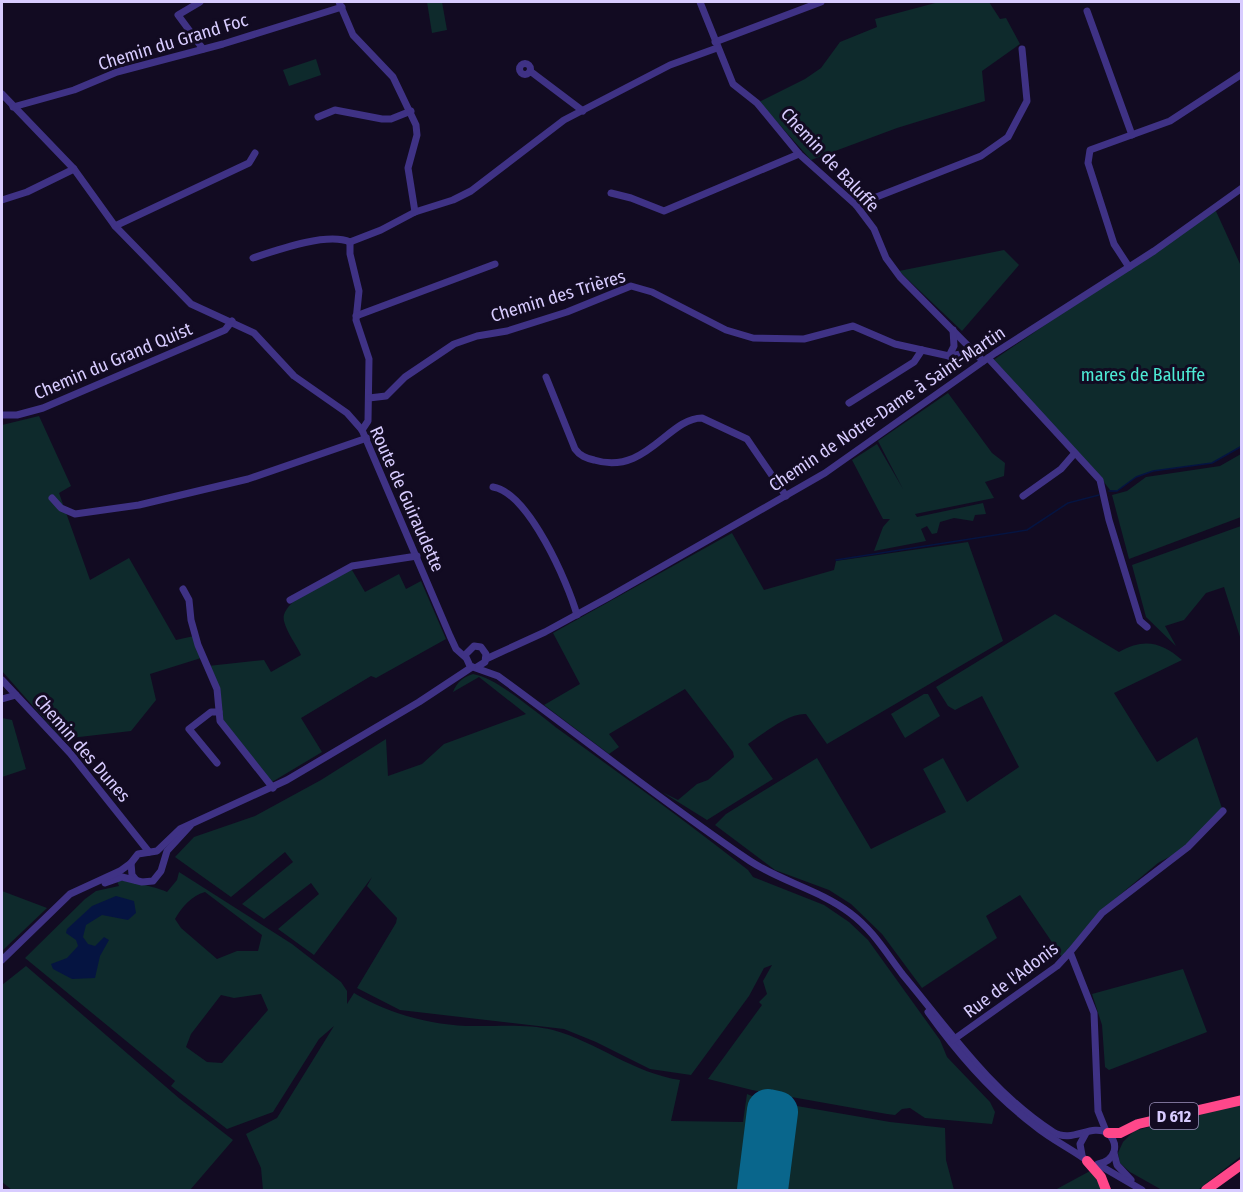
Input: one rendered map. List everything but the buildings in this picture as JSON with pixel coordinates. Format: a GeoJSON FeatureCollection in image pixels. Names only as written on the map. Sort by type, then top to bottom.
{"type":"FeatureCollection","features":[{"type":"Feature","properties":{"kind":"highway","name":"D 612"},"geometry":{"type":"LineString","coordinates":[[1107,1132],[1120,1133],[1138,1124],[1242,1100]]}},
{"type":"Feature","properties":{"kind":"highway"},"geometry":{"type":"LineString","coordinates":[[1084,1158],[1101,1177],[1106,1191]]}},
{"type":"Feature","properties":{"kind":"highway"},"geometry":{"type":"LineString","coordinates":[[1206,1191],[1242,1164]]}},
{"type":"Feature","properties":{"kind":"street"},"geometry":{"type":"LineString","coordinates":[[200,2],[178,15],[203,49]]}},
{"type":"Feature","properties":{"kind":"street","name":"Chemin de Baluffe"},"geometry":{"type":"LineString","coordinates":[[700,2],[733,84],[757,103],[799,154],[856,205],[874,229],[886,258],[900,277],[973,352],[985,360],[1100,480],[1104,488],[1109,520],[1140,621],[1147,627]]}},
{"type":"Feature","properties":{"kind":"street"},"geometry":{"type":"LineString","coordinates":[[253,258],[302,243],[341,240],[350,242],[381,230],[415,212],[453,200],[471,191],[564,120],[670,65],[820,2]]}},
{"type":"Feature","properties":{"kind":"street"},"geometry":{"type":"LineString","coordinates":[[340,4],[353,35],[389,71],[411,111],[417,130],[408,168],[415,212]]}},
{"type":"Feature","properties":{"kind":"street","name":"Chemin du Grand Foc"},"geometry":{"type":"LineString","coordinates":[[14,107],[74,90],[117,72],[203,49],[340,4]]}},
{"type":"Feature","properties":{"kind":"street"},"geometry":{"type":"LineString","coordinates":[[1087,11],[1132,135]]}},
{"type":"Feature","properties":{"kind":"street"},"geometry":{"type":"LineString","coordinates":[[856,205],[981,156],[1005,140],[1028,101],[1022,49]]}},
{"type":"Feature","properties":{"kind":"street"},"geometry":{"type":"LineString","coordinates":[[530,71],[583,111]]}},
{"type":"Feature","properties":{"kind":"street"},"geometry":{"type":"LineString","coordinates":[[1129,267],[1114,244],[1088,156],[1094,147],[1170,121],[1242,74]]}},
{"type":"Feature","properties":{"kind":"street","name":"Route de Guiraudette"},"geometry":{"type":"LineString","coordinates":[[2,94],[74,169],[115,226],[191,304],[209,315],[232,321],[254,333],[294,376],[347,413],[362,430],[453,641],[474,667]]}},
{"type":"Feature","properties":{"kind":"street"},"geometry":{"type":"LineString","coordinates":[[318,117],[335,110],[391,119],[411,111]]}},
{"type":"Feature","properties":{"kind":"street"},"geometry":{"type":"LineString","coordinates":[[115,226],[249,163],[255,153]]}},
{"type":"Feature","properties":{"kind":"street"},"geometry":{"type":"LineString","coordinates":[[611,194],[631,198],[664,211],[799,154]]}},
{"type":"Feature","properties":{"kind":"street"},"geometry":{"type":"LineString","coordinates":[[2,200],[27,192],[74,169]]}},
{"type":"Feature","properties":{"kind":"street","name":"Chemin de Notre-Dame à Saint-Martin"},"geometry":{"type":"LineString","coordinates":[[474,667],[486,656],[577,615],[825,473],[985,360],[1129,267],[1242,188]]}},
{"type":"Feature","properties":{"kind":"street"},"geometry":{"type":"LineString","coordinates":[[350,242],[358,291],[357,316],[369,359],[368,421],[362,430]]}},
{"type":"Feature","properties":{"kind":"street"},"geometry":{"type":"LineString","coordinates":[[357,316],[495,264]]}},
{"type":"Feature","properties":{"kind":"street","name":"Chemin des Trières"},"geometry":{"type":"LineString","coordinates":[[369,398],[386,396],[405,377],[454,344],[477,336],[507,331],[573,310],[619,289],[631,286],[652,292],[726,330],[743,336],[783,340],[804,339],[853,326],[895,344],[948,356],[973,352]]}},
{"type":"Feature","properties":{"kind":"street","name":"Chemin du Grand Quist"},"geometry":{"type":"LineString","coordinates":[[2,415],[17,415],[43,408],[225,330],[232,321]]}},
{"type":"Feature","properties":{"kind":"street"},"geometry":{"type":"LineString","coordinates":[[948,356],[954,346],[953,330]]}},
{"type":"Feature","properties":{"kind":"street"},"geometry":{"type":"LineString","coordinates":[[849,403],[914,362],[922,350]]}},
{"type":"Feature","properties":{"kind":"street"},"geometry":{"type":"LineString","coordinates":[[546,377],[574,449],[581,456],[602,463],[626,460],[651,449],[687,422],[702,418],[747,439],[786,496]]}},
{"type":"Feature","properties":{"kind":"street"},"geometry":{"type":"LineString","coordinates":[[52,498],[61,508],[75,514],[139,505],[248,479],[367,438]]}},
{"type":"Feature","properties":{"kind":"street"},"geometry":{"type":"LineString","coordinates":[[1023,496],[1061,469],[1074,454]]}},
{"type":"Feature","properties":{"kind":"street"},"geometry":{"type":"LineString","coordinates":[[493,487],[518,501],[549,547],[561,569],[577,615]]}},
{"type":"Feature","properties":{"kind":"street"},"geometry":{"type":"LineString","coordinates":[[290,600],[352,566],[417,556]]}},
{"type":"Feature","properties":{"kind":"street"},"geometry":{"type":"LineString","coordinates":[[183,589],[189,600],[190,620],[198,645],[217,689],[220,721],[273,788]]}},
{"type":"Feature","properties":{"kind":"street"},"geometry":{"type":"LineString","coordinates":[[453,641],[468,649],[477,646],[498,676]]}},
{"type":"Feature","properties":{"kind":"street"},"geometry":{"type":"LineString","coordinates":[[456,676],[468,649]]}},
{"type":"Feature","properties":{"kind":"street"},"geometry":{"type":"LineString","coordinates":[[2,960],[56,907],[85,886],[120,871],[132,860],[164,847],[180,829],[273,788],[474,667],[498,676],[747,859],[772,875],[825,897],[850,913],[873,934],[956,1040],[990,1078],[1052,1131],[1067,1136],[1088,1132],[1107,1132],[1115,1142],[1114,1153],[1122,1173],[1148,1191]]}},
{"type":"Feature","properties":{"kind":"street","name":"Chemin des Dunes"},"geometry":{"type":"LineString","coordinates":[[2,680],[77,762],[127,822],[136,839],[149,852]]}},
{"type":"Feature","properties":{"kind":"street"},"geometry":{"type":"LineString","coordinates":[[2,699],[16,695]]}},
{"type":"Feature","properties":{"kind":"street"},"geometry":{"type":"LineString","coordinates":[[217,763],[189,729],[212,712],[219,712]]}},
{"type":"Feature","properties":{"kind":"street"},"geometry":{"type":"LineString","coordinates":[[1070,952],[1102,913],[1164,862],[1188,847],[1222,811]]}},
{"type":"Feature","properties":{"kind":"street"},"geometry":{"type":"LineString","coordinates":[[85,886],[122,877],[141,882],[153,881],[158,877],[161,865],[173,843],[194,822]]}},
{"type":"Feature","properties":{"kind":"street"},"geometry":{"type":"LineString","coordinates":[[136,839],[130,869],[136,880]]}},
{"type":"Feature","properties":{"kind":"street"},"geometry":{"type":"LineString","coordinates":[[149,852],[159,860],[161,865]]}},
{"type":"Feature","properties":{"kind":"street","name":"Rue de l'Adonis"},"geometry":{"type":"LineString","coordinates":[[956,1040],[1057,966],[1070,952],[1096,1022],[1098,1111],[1107,1132]]}},
{"type":"Feature","properties":{"kind":"street"},"geometry":{"type":"LineString","coordinates":[[903,974],[909,986],[954,1048],[976,1072],[1035,1126],[1084,1158],[1142,1191]]}},
{"type":"Feature","properties":{"kind":"street"},"geometry":{"type":"LineString","coordinates":[[909,986],[952,1041],[956,1040]]}},
{"type":"Feature","properties":{"kind":"street","name":"Rue de l'Adonis"},"geometry":{"type":"LineString","coordinates":[[1088,1132],[1098,1111]]}},
{"type":"Feature","properties":{"kind":"street"},"geometry":{"type":"LineString","coordinates":[[1084,1158],[1080,1144],[1088,1132]]}},
{"type":"Feature","properties":{"kind":"street"},"geometry":{"type":"LineString","coordinates":[[1098,1164],[1107,1161],[1114,1153]]}},
{"type":"Feature","properties":{"kind":"green space"},"geometry":{"type":"Polygon","coordinates":[[[427,2],[442,2],[447,30],[432,33],[427,2]]]}},
{"type":"Feature","properties":{"kind":"green space"},"geometry":{"type":"Polygon","coordinates":[[[939,2],[989,2],[1000,19],[1006,18],[1020,44],[982,71],[985,101],[897,128],[811,160],[759,102],[805,79],[821,68],[840,42],[877,27],[875,19],[939,2]]]}},
{"type":"Feature","properties":{"kind":"green space"},"geometry":{"type":"Polygon","coordinates":[[[316,59],[321,75],[289,86],[283,70],[316,59]]]}},
{"type":"Feature","properties":{"kind":"green space","name":"mares de Baluffe"},"geometry":{"type":"Polygon","coordinates":[[[1215,209],[1241,266],[1241,446],[1212,463],[1153,471],[1136,477],[1117,491],[1110,490],[1097,473],[992,361],[1215,209]]]}},
{"type":"Feature","properties":{"kind":"green space"},"geometry":{"type":"Polygon","coordinates":[[[1004,250],[1019,265],[962,331],[899,271],[1004,250]]]}},
{"type":"Feature","properties":{"kind":"green space"},"geometry":{"type":"Polygon","coordinates":[[[948,393],[992,453],[1005,463],[1004,476],[985,482],[994,498],[915,514],[917,517],[983,503],[986,514],[975,515],[973,521],[954,518],[940,522],[937,533],[932,534],[927,526],[921,529],[926,541],[874,551],[883,527],[890,519],[883,519],[852,460],[877,444],[903,489],[878,441],[948,393]]]}},
{"type":"Feature","properties":{"kind":"green space"},"geometry":{"type":"Polygon","coordinates":[[[39,416],[71,486],[59,493],[90,580],[129,558],[176,640],[194,636],[201,658],[150,674],[156,700],[131,731],[62,739],[2,671],[2,425],[39,416]]]}},
{"type":"Feature","properties":{"kind":"green space"},"geometry":{"type":"Polygon","coordinates":[[[1241,454],[1241,517],[1129,559],[1112,495],[1127,491],[1146,477],[1220,466],[1241,454]]]}},
{"type":"Feature","properties":{"kind":"green space"},"geometry":{"type":"Polygon","coordinates":[[[1241,526],[1241,640],[1224,587],[1206,593],[1184,620],[1165,626],[1176,646],[1146,617],[1132,565],[1241,526]]]}},
{"type":"Feature","properties":{"kind":"green space"},"geometry":{"type":"Polygon","coordinates":[[[732,533],[764,590],[834,570],[836,561],[968,542],[1003,641],[827,744],[806,714],[791,717],[776,725],[748,744],[773,779],[707,820],[662,792],[678,800],[697,784],[708,780],[734,757],[733,752],[685,689],[609,734],[619,747],[609,754],[544,705],[580,684],[553,633],[732,533]]]}},
{"type":"Feature","properties":{"kind":"green space"},"geometry":{"type":"Polygon","coordinates":[[[352,570],[365,592],[399,574],[406,589],[421,581],[446,639],[376,678],[371,676],[301,718],[322,752],[272,782],[222,721],[208,666],[264,660],[271,672],[301,655],[285,625],[285,613],[299,597],[352,570]]]}},
{"type":"Feature","properties":{"kind":"green space"},"geometry":{"type":"Polygon","coordinates":[[[1055,614],[1119,652],[1136,645],[1152,644],[1167,649],[1182,660],[1114,693],[1157,762],[1197,737],[1222,808],[1182,850],[1158,863],[1097,914],[1062,957],[1020,895],[986,916],[997,938],[922,988],[882,934],[851,904],[829,890],[775,870],[715,825],[726,814],[817,758],[871,849],[946,812],[923,769],[943,758],[967,802],[1019,767],[982,696],[955,710],[948,706],[936,687],[1055,614]]]}},
{"type":"Feature","properties":{"kind":"green space"},"geometry":{"type":"Polygon","coordinates":[[[473,674],[494,682],[518,698],[702,834],[748,870],[753,877],[824,905],[849,922],[868,940],[940,1040],[947,1057],[990,1102],[995,1112],[992,1124],[925,1118],[910,1108],[902,1109],[895,1115],[887,1114],[752,1090],[708,1079],[762,1005],[759,1002],[767,994],[763,981],[772,965],[764,968],[749,996],[691,1075],[650,1069],[564,1029],[400,1010],[357,988],[397,918],[367,886],[372,877],[314,955],[278,929],[319,894],[311,883],[264,919],[242,904],[293,862],[285,852],[231,897],[175,857],[194,837],[255,816],[321,780],[386,739],[388,776],[422,764],[444,744],[526,714],[479,677],[453,692],[461,680],[473,674]]]}},
{"type":"Feature","properties":{"kind":"green space"},"geometry":{"type":"Polygon","coordinates":[[[924,694],[928,694],[940,716],[905,738],[891,714],[924,694]]]}},
{"type":"Feature","properties":{"kind":"green space"},"geometry":{"type":"Polygon","coordinates":[[[2,718],[12,720],[26,769],[2,777],[2,718]]]}},
{"type":"Feature","properties":{"kind":"green space"},"geometry":{"type":"Polygon","coordinates":[[[179,872],[292,944],[341,982],[347,991],[347,1004],[354,993],[383,1008],[431,1022],[463,1026],[526,1026],[553,1030],[569,1035],[647,1071],[680,1080],[671,1121],[743,1122],[747,1094],[762,1100],[890,1122],[945,1128],[946,1160],[954,1190],[263,1190],[261,1168],[246,1134],[277,1118],[334,1026],[319,1039],[273,1112],[227,1129],[171,1086],[175,1081],[25,958],[96,891],[119,886],[117,881],[121,881],[142,884],[167,892],[177,880],[179,872]],[[205,892],[191,899],[175,919],[181,928],[217,959],[237,951],[258,951],[262,935],[205,892]],[[261,994],[234,998],[221,995],[191,1034],[186,1047],[207,1062],[222,1063],[268,1010],[261,994]]]}},
{"type":"Feature","properties":{"kind":"green space"},"geometry":{"type":"Polygon","coordinates":[[[2,891],[47,908],[2,951],[2,891]]]}},
{"type":"Feature","properties":{"kind":"green space"},"geometry":{"type":"Polygon","coordinates":[[[26,966],[180,1099],[233,1140],[190,1190],[12,1190],[2,1182],[2,985],[26,966]]]}},
{"type":"Feature","properties":{"kind":"green space"},"geometry":{"type":"Polygon","coordinates":[[[1183,969],[1207,1032],[1109,1070],[1105,1067],[1102,1025],[1092,994],[1183,969]]]}},
{"type":"Feature","properties":{"kind":"green space"},"geometry":{"type":"Polygon","coordinates":[[[1241,1103],[1241,1156],[1198,1190],[1162,1190],[1130,1172],[1120,1163],[1118,1153],[1123,1142],[1134,1131],[1241,1103]]]}},
{"type":"Feature","properties":{"kind":"green space"},"geometry":{"type":"Polygon","coordinates":[[[1090,1171],[1101,1190],[1055,1190],[1090,1171]]]}},
{"type":"Feature","properties":{"kind":"water"},"geometry":{"type":"Polygon","coordinates":[[[116,896],[134,901],[136,913],[128,920],[102,915],[86,925],[83,937],[88,944],[95,946],[104,937],[109,940],[100,956],[95,978],[72,979],[53,969],[51,964],[67,958],[78,946],[76,940],[66,933],[67,929],[92,906],[116,896]]]}},
{"type":"Feature","properties":{"kind":"waterway"},"geometry":{"type":"LineString","coordinates":[[1109,491],[1117,491],[1136,477],[1153,471],[1212,463],[1242,446]]}},
{"type":"Feature","properties":{"kind":"waterway"},"geometry":{"type":"LineString","coordinates":[[836,560],[1027,530],[1068,503],[1099,495]]}},
{"type":"Feature","properties":{"kind":"runway"},"geometry":{"type":"LineString","coordinates":[[758,1190],[768,1110],[777,1112],[767,1190]]}}]}
